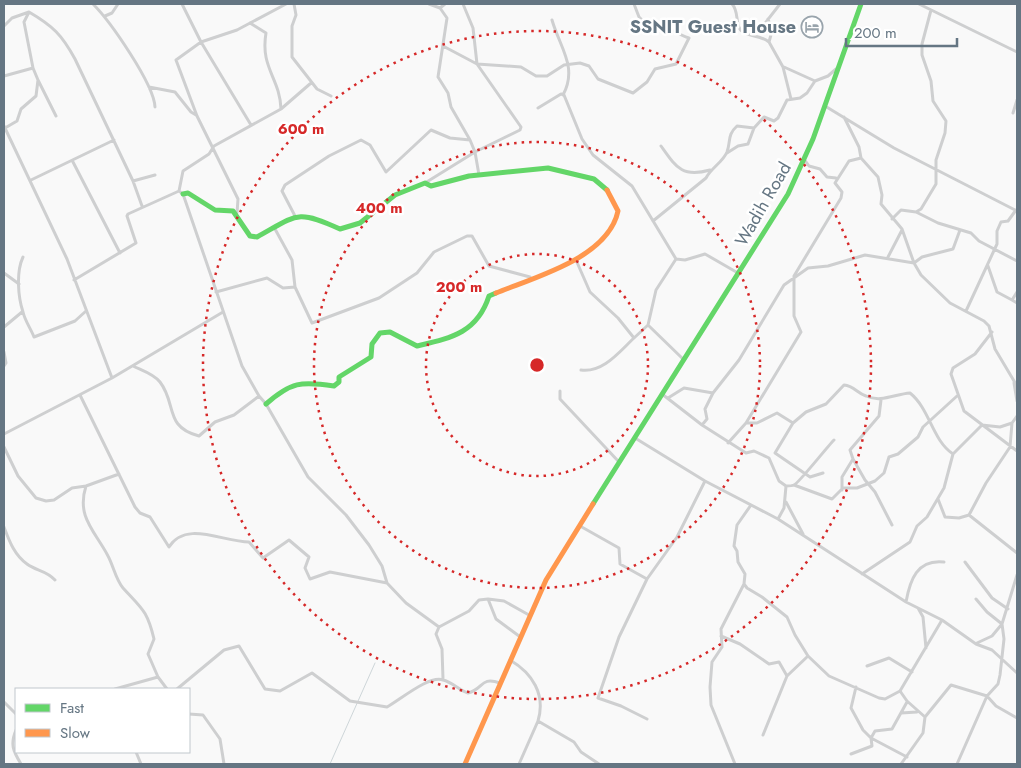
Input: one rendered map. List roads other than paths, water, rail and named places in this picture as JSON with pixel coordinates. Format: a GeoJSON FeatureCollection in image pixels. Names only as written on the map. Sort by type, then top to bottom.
{"type":"FeatureCollection","features":[{"type":"Feature","properties":{"kind":"street"},"geometry":{"type":"LineString","coordinates":[[93,4],[105,16],[154,95],[155,107]]}},
{"type":"Feature","properties":{"kind":"street"},"geometry":{"type":"LineString","coordinates":[[105,16],[112,13],[118,4]]}},
{"type":"Feature","properties":{"kind":"street"},"geometry":{"type":"LineString","coordinates":[[182,4],[201,42],[251,125]]}},
{"type":"Feature","properties":{"kind":"street"},"geometry":{"type":"LineString","coordinates":[[237,214],[238,200],[214,146],[197,116],[176,60],[201,42],[237,30],[286,4]]}},
{"type":"Feature","properties":{"kind":"street"},"geometry":{"type":"LineString","coordinates":[[294,4],[296,15],[292,26],[292,57],[312,83],[331,96]]}},
{"type":"Feature","properties":{"kind":"street"},"geometry":{"type":"LineString","coordinates":[[429,4],[440,8],[447,18],[438,77],[448,93],[451,107],[470,140],[475,152],[479,175]]}},
{"type":"Feature","properties":{"kind":"street"},"geometry":{"type":"LineString","coordinates":[[440,8],[445,4]]}},
{"type":"Feature","properties":{"kind":"street"},"geometry":{"type":"LineString","coordinates":[[74,280],[136,243],[127,216],[142,206],[180,192],[188,193],[215,211],[226,214],[233,211],[237,214],[250,236],[256,237],[275,229],[295,216],[314,217],[340,229],[360,223],[395,194],[425,183],[475,152],[520,130],[521,127],[477,64],[473,28],[463,4]]}},
{"type":"Feature","properties":{"kind":"street"},"geometry":{"type":"LineString","coordinates":[[443,46],[477,64],[521,67],[536,76],[547,76],[564,65],[580,63],[589,66],[598,79],[633,93],[647,82],[655,69],[676,64],[688,38],[674,33],[657,21],[643,21],[639,17],[634,4]]}},
{"type":"Feature","properties":{"kind":"street"},"geometry":{"type":"LineString","coordinates":[[732,4],[738,10],[739,27],[743,32],[761,36],[769,42],[784,67],[791,99]]}},
{"type":"Feature","properties":{"kind":"street"},"geometry":{"type":"LineString","coordinates":[[752,35],[780,4]]}},
{"type":"Feature","properties":{"kind":"street","name":"Wadih Road"},"geometry":{"type":"LineString","coordinates":[[465,764],[519,637],[546,580],[788,194],[825,106],[861,4]]}},
{"type":"Feature","properties":{"kind":"street"},"geometry":{"type":"LineString","coordinates":[[919,4],[1017,52]]}},
{"type":"Feature","properties":{"kind":"street"},"geometry":{"type":"LineString","coordinates":[[916,212],[921,209],[936,184],[935,169],[944,140],[946,121],[933,102],[930,81],[922,55],[922,44],[931,10]]}},
{"type":"Feature","properties":{"kind":"street"},"geometry":{"type":"LineString","coordinates":[[4,26],[12,18],[29,12]]}},
{"type":"Feature","properties":{"kind":"street"},"geometry":{"type":"LineString","coordinates":[[29,12],[24,22],[33,68],[56,116]]}},
{"type":"Feature","properties":{"kind":"street"},"geometry":{"type":"LineString","coordinates":[[29,12],[52,26],[64,40],[114,140],[142,206]]}},
{"type":"Feature","properties":{"kind":"street"},"geometry":{"type":"LineString","coordinates":[[768,19],[772,32],[769,42]]}},
{"type":"Feature","properties":{"kind":"street"},"geometry":{"type":"LineString","coordinates":[[538,108],[562,95],[570,82],[568,65],[552,20]]}},
{"type":"Feature","properties":{"kind":"street"},"geometry":{"type":"LineString","coordinates":[[249,22],[266,33],[263,50],[280,96],[281,109]]}},
{"type":"Feature","properties":{"kind":"street"},"geometry":{"type":"LineString","coordinates":[[652,221],[706,178],[710,170],[727,153],[738,146],[748,144],[754,128],[764,117],[774,121],[778,118],[785,103],[791,99],[800,98],[807,93],[815,81],[828,76],[840,66]]}},
{"type":"Feature","properties":{"kind":"street"},"geometry":{"type":"LineString","coordinates":[[784,67],[815,81]]}},
{"type":"Feature","properties":{"kind":"street"},"geometry":{"type":"LineString","coordinates":[[4,76],[33,68]]}},
{"type":"Feature","properties":{"kind":"street"},"geometry":{"type":"LineString","coordinates":[[38,80],[36,96],[21,109],[17,121],[4,127],[31,180],[74,280],[112,378]]}},
{"type":"Feature","properties":{"kind":"street"},"geometry":{"type":"LineString","coordinates":[[312,83],[281,109],[214,146],[209,154],[183,171],[180,192],[242,366],[259,396],[266,404],[308,477],[346,515],[369,545],[382,566],[387,583],[406,603],[439,627]]}},
{"type":"Feature","properties":{"kind":"street"},"geometry":{"type":"LineString","coordinates":[[149,87],[175,92],[191,112],[197,116]]}},
{"type":"Feature","properties":{"kind":"street"},"geometry":{"type":"LineString","coordinates":[[562,95],[582,139],[593,155],[632,186],[676,259]]}},
{"type":"Feature","properties":{"kind":"street"},"geometry":{"type":"LineString","coordinates":[[1013,113],[1017,100]]}},
{"type":"Feature","properties":{"kind":"street"},"geometry":{"type":"LineString","coordinates":[[825,106],[935,169],[1017,210],[1008,221],[1001,222],[988,266],[966,311]]}},
{"type":"Feature","properties":{"kind":"street"},"geometry":{"type":"LineString","coordinates":[[844,118],[859,147],[861,158],[878,176],[882,195],[881,204],[902,229],[914,263],[921,275],[950,303],[984,321],[992,332],[995,349],[1017,386]]}},
{"type":"Feature","properties":{"kind":"street"},"geometry":{"type":"LineString","coordinates":[[727,153],[730,133],[737,126],[754,128]]}},
{"type":"Feature","properties":{"kind":"street"},"geometry":{"type":"LineString","coordinates":[[295,216],[282,191],[285,185],[353,142],[361,140],[370,145],[386,172],[431,130],[450,138],[470,140]]}},
{"type":"Feature","properties":{"kind":"street"},"geometry":{"type":"LineString","coordinates":[[31,180],[72,162],[114,140]]}},
{"type":"Feature","properties":{"kind":"street"},"geometry":{"type":"LineString","coordinates":[[660,146],[675,166],[687,172],[710,170]]}},
{"type":"Feature","properties":{"kind":"street"},"geometry":{"type":"LineString","coordinates":[[728,443],[746,423],[801,332],[794,316],[794,276],[841,198],[842,192],[835,183],[837,178],[849,161],[861,158]]}},
{"type":"Feature","properties":{"kind":"street"},"geometry":{"type":"LineString","coordinates":[[804,159],[808,166],[820,169],[827,177],[837,178]]}},
{"type":"Feature","properties":{"kind":"street"},"geometry":{"type":"LineString","coordinates":[[72,162],[120,253]]}},
{"type":"Feature","properties":{"kind":"street"},"geometry":{"type":"LineString","coordinates":[[266,404],[293,383],[299,381],[334,386],[339,382],[339,377],[371,357],[372,344],[380,334],[390,332],[417,346],[453,338],[484,311],[489,296],[576,260],[598,243],[616,220],[618,211],[609,192],[594,179],[548,168],[479,175],[431,186],[425,183]]}},
{"type":"Feature","properties":{"kind":"street"},"geometry":{"type":"LineString","coordinates":[[133,181],[155,175]]}},
{"type":"Feature","properties":{"kind":"street"},"geometry":{"type":"LineString","coordinates":[[892,219],[901,210],[916,212],[970,234],[1017,262]]}},
{"type":"Feature","properties":{"kind":"street"},"geometry":{"type":"LineString","coordinates":[[275,229],[292,260],[295,287],[312,323],[379,298],[417,273],[434,252],[467,236],[472,236],[489,266],[530,278]]}},
{"type":"Feature","properties":{"kind":"street"},"geometry":{"type":"LineString","coordinates":[[887,258],[902,229]]}},
{"type":"Feature","properties":{"kind":"street"},"geometry":{"type":"LineString","coordinates":[[702,425],[707,419],[705,409],[713,393],[739,360],[784,285],[794,276],[808,268],[828,266],[865,254],[914,263],[922,257],[952,249],[960,230]]}},
{"type":"Feature","properties":{"kind":"street"},"geometry":{"type":"LineString","coordinates":[[676,259],[685,260],[706,254],[738,274]]}},
{"type":"Feature","properties":{"kind":"street"},"geometry":{"type":"LineString","coordinates":[[23,257],[20,263],[19,284],[23,312],[34,337],[75,321],[86,311]]}},
{"type":"Feature","properties":{"kind":"street"},"geometry":{"type":"LineString","coordinates":[[581,370],[590,372],[604,365],[648,325],[656,290],[676,259]]}},
{"type":"Feature","properties":{"kind":"street"},"geometry":{"type":"LineString","coordinates":[[576,260],[590,292],[618,318],[634,338]]}},
{"type":"Feature","properties":{"kind":"street"},"geometry":{"type":"LineString","coordinates":[[988,266],[997,292],[1017,303]]}},
{"type":"Feature","properties":{"kind":"street"},"geometry":{"type":"LineString","coordinates":[[4,273],[19,284]]}},
{"type":"Feature","properties":{"kind":"street"},"geometry":{"type":"LineString","coordinates":[[216,292],[267,278],[283,288],[295,287]]}},
{"type":"Feature","properties":{"kind":"street"},"geometry":{"type":"LineString","coordinates":[[1012,300],[1017,292]]}},
{"type":"Feature","properties":{"kind":"street"},"geometry":{"type":"LineString","coordinates":[[4,327],[23,312]]}},
{"type":"Feature","properties":{"kind":"street"},"geometry":{"type":"LineString","coordinates":[[4,434],[112,378],[223,312]]}},
{"type":"Feature","properties":{"kind":"street"},"geometry":{"type":"LineString","coordinates":[[648,325],[683,359]]}},
{"type":"Feature","properties":{"kind":"street"},"geometry":{"type":"LineString","coordinates":[[992,332],[975,354],[953,368],[951,374],[957,396],[964,411],[1017,451]]}},
{"type":"Feature","properties":{"kind":"street"},"geometry":{"type":"LineString","coordinates":[[4,352],[6,363],[4,366]]}},
{"type":"Feature","properties":{"kind":"street"},"geometry":{"type":"LineString","coordinates":[[133,366],[160,382],[176,422],[184,432],[199,436],[215,422],[234,415],[259,396]]}},
{"type":"Feature","properties":{"kind":"street"},"geometry":{"type":"LineString","coordinates":[[1014,382],[1017,401]]}},
{"type":"Feature","properties":{"kind":"street"},"geometry":{"type":"LineString","coordinates":[[769,458],[775,453],[792,423],[806,412],[826,404],[844,385],[850,386],[866,396],[881,400],[910,393],[931,421],[945,449],[952,454]]}},
{"type":"Feature","properties":{"kind":"street"},"geometry":{"type":"LineString","coordinates":[[668,398],[684,388],[713,393]]}},
{"type":"Feature","properties":{"kind":"street"},"geometry":{"type":"LineString","coordinates":[[560,391],[560,399],[619,462]]}},
{"type":"Feature","properties":{"kind":"street"},"geometry":{"type":"LineString","coordinates":[[662,393],[728,443],[746,453],[754,451],[769,458],[779,481],[786,486],[794,485],[832,499],[846,487],[857,488],[868,485],[882,476],[888,457],[898,454],[916,439],[923,427],[957,396]]}},
{"type":"Feature","properties":{"kind":"street"},"geometry":{"type":"LineString","coordinates":[[80,395],[135,507],[140,514],[150,517],[169,547],[175,538],[185,533],[210,535],[235,542],[249,542],[263,558],[289,540],[309,557],[306,568],[310,579],[330,572],[387,583]]}},
{"type":"Feature","properties":{"kind":"street"},"geometry":{"type":"LineString","coordinates":[[881,400],[879,416],[868,427],[862,438],[851,446],[850,450],[853,459],[868,485],[875,492],[892,525]]}},
{"type":"Feature","properties":{"kind":"street"},"geometry":{"type":"LineString","coordinates":[[746,423],[757,423],[777,413],[792,423]]}},
{"type":"Feature","properties":{"kind":"street"},"geometry":{"type":"LineString","coordinates":[[938,498],[945,517],[959,518],[970,514],[986,484],[1010,447],[1012,423],[1017,416]]}},
{"type":"Feature","properties":{"kind":"street"},"geometry":{"type":"LineString","coordinates":[[982,425],[1000,427],[1012,423]]}},
{"type":"Feature","properties":{"kind":"street"},"geometry":{"type":"LineString","coordinates":[[862,574],[910,542],[917,526],[927,517],[938,498],[950,468],[952,454],[982,425]]}},
{"type":"Feature","properties":{"kind":"street"},"geometry":{"type":"LineString","coordinates":[[635,437],[705,481],[778,519],[906,602],[942,620],[976,644],[1001,656],[1017,673]]}},
{"type":"Feature","properties":{"kind":"street"},"geometry":{"type":"LineString","coordinates":[[794,485],[834,440]]}},
{"type":"Feature","properties":{"kind":"street"},"geometry":{"type":"LineString","coordinates":[[4,447],[18,476],[36,498],[46,502],[54,500],[72,488],[86,486],[118,474]]}},
{"type":"Feature","properties":{"kind":"street"},"geometry":{"type":"LineString","coordinates":[[775,453],[804,475],[810,477],[822,473]]}},
{"type":"Feature","properties":{"kind":"street"},"geometry":{"type":"LineString","coordinates":[[842,490],[842,477],[853,459]]}},
{"type":"Feature","properties":{"kind":"street"},"geometry":{"type":"LineString","coordinates":[[647,719],[621,706],[598,698],[618,637],[648,579],[677,537],[705,481]]}},
{"type":"Feature","properties":{"kind":"street"},"geometry":{"type":"LineString","coordinates":[[86,486],[83,505],[87,524],[108,556],[122,587],[142,607],[154,639],[148,654],[158,677],[166,688]]}},
{"type":"Feature","properties":{"kind":"street"},"geometry":{"type":"LineString","coordinates":[[778,519],[786,502],[786,486]]}},
{"type":"Feature","properties":{"kind":"street"},"geometry":{"type":"LineString","coordinates":[[786,502],[803,536]]}},
{"type":"Feature","properties":{"kind":"street"},"geometry":{"type":"LineString","coordinates":[[735,764],[711,705],[710,687],[712,662],[722,647],[720,636],[723,623],[744,584],[745,574],[738,562],[737,551],[734,546],[737,525],[751,505]]}},
{"type":"Feature","properties":{"kind":"street"},"geometry":{"type":"LineString","coordinates":[[970,514],[1017,553]]}},
{"type":"Feature","properties":{"kind":"street"},"geometry":{"type":"LineString","coordinates":[[580,526],[619,548],[620,564],[648,579]]}},
{"type":"Feature","properties":{"kind":"street"},"geometry":{"type":"LineString","coordinates":[[4,527],[11,547],[27,565],[49,574],[54,580]]}},
{"type":"Feature","properties":{"kind":"street"},"geometry":{"type":"LineString","coordinates":[[906,602],[911,582],[918,569],[931,562],[944,562]]}},
{"type":"Feature","properties":{"kind":"street"},"geometry":{"type":"LineString","coordinates":[[965,562],[992,598],[1008,609]]}},
{"type":"Feature","properties":{"kind":"street"},"geometry":{"type":"LineString","coordinates":[[976,644],[992,636],[1002,624],[1017,575]]}},
{"type":"Feature","properties":{"kind":"street"},"geometry":{"type":"LineString","coordinates":[[744,584],[787,617],[808,656],[829,676],[879,698],[885,699],[900,691],[942,620]]}},
{"type":"Feature","properties":{"kind":"street"},"geometry":{"type":"LineString","coordinates":[[488,599],[496,619],[519,637]]}},
{"type":"Feature","properties":{"kind":"street"},"geometry":{"type":"LineString","coordinates":[[957,764],[987,696],[998,684],[1004,638],[1002,624],[987,612],[976,599]]}},
{"type":"Feature","properties":{"kind":"street"},"geometry":{"type":"LineString","coordinates":[[443,679],[442,649],[436,634],[439,627],[469,611],[479,600],[504,601],[529,616]]}},
{"type":"Feature","properties":{"kind":"street"},"geometry":{"type":"LineString","coordinates":[[918,608],[923,617],[926,648]]}},
{"type":"Feature","properties":{"kind":"street"},"geometry":{"type":"LineString","coordinates":[[926,639],[936,632]]}},
{"type":"Feature","properties":{"kind":"street"},"geometry":{"type":"LineString","coordinates":[[720,636],[740,644],[769,664],[779,662],[788,676]]}},
{"type":"Feature","properties":{"kind":"street"},"geometry":{"type":"LineString","coordinates":[[179,688],[224,650],[239,646],[265,689],[280,691],[312,673],[350,701],[387,707],[432,681],[443,679],[468,693],[475,691],[484,681],[490,680],[500,684]]}},
{"type":"Feature","properties":{"kind":"street"},"geometry":{"type":"LineString","coordinates":[[763,735],[788,676],[808,656]]}},
{"type":"Feature","properties":{"kind":"street"},"geometry":{"type":"LineString","coordinates":[[868,666],[889,658],[912,672]]}},
{"type":"Feature","properties":{"kind":"street"},"geometry":{"type":"LineString","coordinates":[[509,660],[525,669],[533,679],[540,703],[538,721],[519,764]]}},
{"type":"Feature","properties":{"kind":"street"},"geometry":{"type":"LineString","coordinates":[[119,688],[158,677]]}},
{"type":"Feature","properties":{"kind":"street"},"geometry":{"type":"LineString","coordinates":[[901,764],[923,732],[925,717],[951,685],[987,696],[996,706],[1017,718]]}},
{"type":"Feature","properties":{"kind":"street"},"geometry":{"type":"LineString","coordinates":[[856,687],[851,708],[863,730],[871,738],[906,757]]}},
{"type":"Feature","properties":{"kind":"street"},"geometry":{"type":"LineString","coordinates":[[900,691],[907,701],[925,717]]}},
{"type":"Feature","properties":{"kind":"street"},"geometry":{"type":"LineString","coordinates":[[872,746],[871,738],[875,731],[892,729],[899,714],[906,707],[907,701]]}},
{"type":"Feature","properties":{"kind":"street"},"geometry":{"type":"LineString","coordinates":[[4,702],[15,713]]}},
{"type":"Feature","properties":{"kind":"street"},"geometry":{"type":"LineString","coordinates":[[899,714],[918,712]]}},
{"type":"Feature","properties":{"kind":"street"},"geometry":{"type":"LineString","coordinates":[[190,714],[203,716],[220,739],[224,764]]}},
{"type":"Feature","properties":{"kind":"street"},"geometry":{"type":"LineString","coordinates":[[538,721],[574,742],[581,752],[600,764]]}},
{"type":"Feature","properties":{"kind":"street"},"geometry":{"type":"LineString","coordinates":[[15,732],[12,739],[12,749],[21,764]]}},
{"type":"Feature","properties":{"kind":"street"},"geometry":{"type":"LineString","coordinates":[[851,754],[879,742]]}},
{"type":"Feature","properties":{"kind":"waterway"},"geometry":{"type":"LineString","coordinates":[[330,764],[375,663]]}},
{"type":"Feature","properties":{"kind":"place","name":"SSNIT Guest House"},"geometry":{"type":"Point","coordinates":[812,27]}}]}
